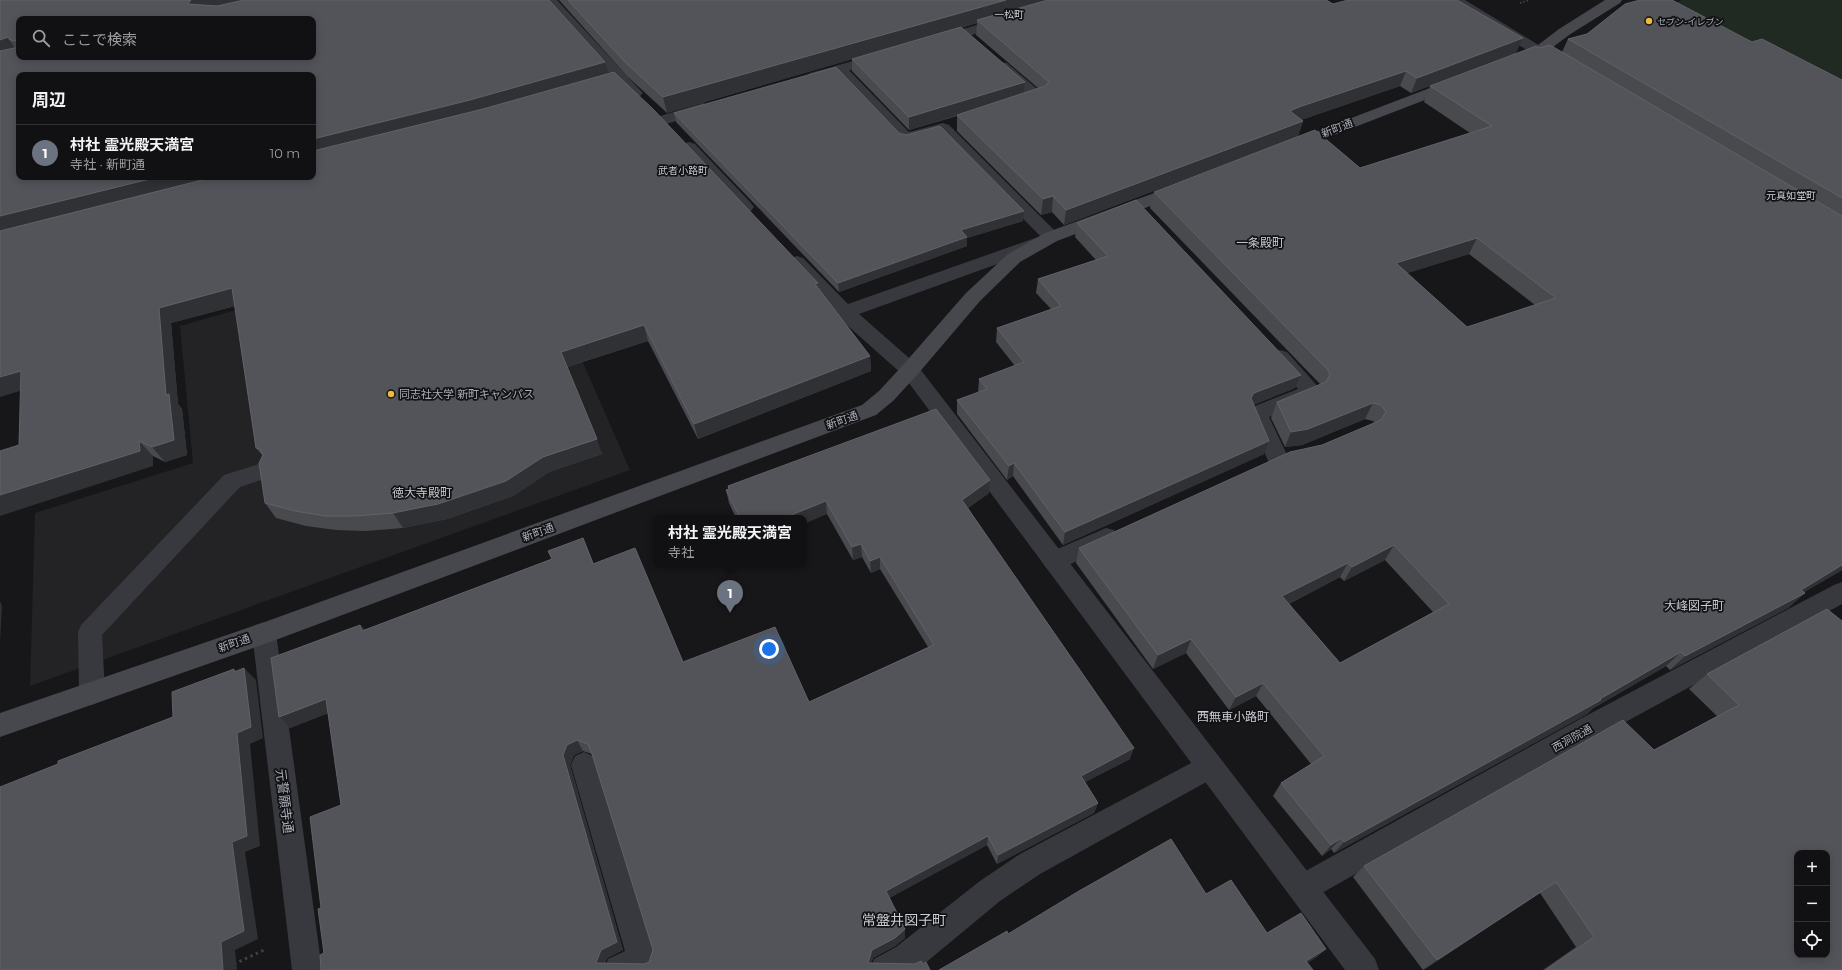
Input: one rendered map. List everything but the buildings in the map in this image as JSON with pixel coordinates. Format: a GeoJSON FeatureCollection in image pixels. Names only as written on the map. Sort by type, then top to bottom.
{"type":"FeatureCollection","features":[{"type":"Feature","properties":{"kind":"street"},"geometry":{"type":"LineString","coordinates":[[549,0],[614,82],[663,120],[755,218]]}},
{"type":"Feature","properties":{"kind":"street"},"geometry":{"type":"LineString","coordinates":[[1455,0],[1569,69]]}},
{"type":"Feature","properties":{"kind":"street"},"geometry":{"type":"LineString","coordinates":[[1502,65],[1539,51],[1564,32],[1615,0]]}},
{"type":"Feature","properties":{"kind":"street"},"geometry":{"type":"LineString","coordinates":[[927,44],[969,38],[1020,16]]}},
{"type":"Feature","properties":{"kind":"street"},"geometry":{"type":"LineString","coordinates":[[802,80],[898,52]]}},
{"type":"Feature","properties":{"kind":"street"},"geometry":{"type":"LineString","coordinates":[[992,58],[1038,97],[1009,107]]}},
{"type":"Feature","properties":{"kind":"street"},"geometry":{"type":"LineString","coordinates":[[840,69],[906,138],[950,125],[1046,240],[845,312]]}},
{"type":"Feature","properties":{"kind":"street","name":"新町通"},"geometry":{"type":"LineString","coordinates":[[1275,152],[1473,76]]}},
{"type":"Feature","properties":{"kind":"street"},"geometry":{"type":"LineString","coordinates":[[663,120],[719,104]]}},
{"type":"Feature","properties":{"kind":"street","name":"新町通"},"geometry":{"type":"LineString","coordinates":[[0,725],[264,633],[870,410],[886,396],[910,370],[973,297],[1014,258],[1046,240],[1141,211],[1194,183]]}},
{"type":"Feature","properties":{"kind":"street"},"geometry":{"type":"LineString","coordinates":[[786,251],[845,312],[910,370],[1364,970]]}},
{"type":"Feature","properties":{"kind":"street"},"geometry":{"type":"LineString","coordinates":[[1269,346],[1312,391],[1257,413],[1278,459]]}},
{"type":"Feature","properties":{"kind":"street"},"geometry":{"type":"LineString","coordinates":[[1257,469],[1278,459],[1299,454]]}},
{"type":"Feature","properties":{"kind":"street"},"geometry":{"type":"LineString","coordinates":[[92,694],[90,632],[232,481],[262,471]]}},
{"type":"Feature","properties":{"kind":"street"},"geometry":{"type":"LineString","coordinates":[[1054,561],[1126,528]]}},
{"type":"Feature","properties":{"kind":"street","name":"西洞院通"},"geometry":{"type":"LineString","coordinates":[[1303,888],[1582,732],[1842,592]]}},
{"type":"Feature","properties":{"kind":"street","name":"元誓願寺通"},"geometry":{"type":"LineString","coordinates":[[264,633],[307,970]]}},
{"type":"Feature","properties":{"kind":"street"},"geometry":{"type":"LineString","coordinates":[[584,765],[642,958],[619,970]]}},
{"type":"Feature","properties":{"kind":"street"},"geometry":{"type":"LineString","coordinates":[[885,970],[908,958],[990,891],[1030,864],[1210,766]]}},
{"type":"Feature","properties":{"kind":"path"},"geometry":{"type":"LineString","coordinates":[[228,967],[302,933]]}},
{"type":"Feature","properties":{"kind":"shaded area"},"geometry":{"type":"Polygon","coordinates":[[[1681,0],[1842,0],[1842,98],[1670,8],[1681,0]]]}},
{"type":"Feature","properties":{"kind":"shaded area","name":"同志社大学 新町キャンパス"},"geometry":{"type":"Polygon","coordinates":[[[524,228],[630,470],[30,686],[35,513],[193,463],[180,326],[524,228]]]}},
{"type":"Feature","properties":{"kind":"place","name":"セブン-イレブン"},"geometry":{"type":"Point","coordinates":[1649,21]}},
{"type":"Feature","properties":{"kind":"place","name":"同志社大学 新町キャンパス"},"geometry":{"type":"Point","coordinates":[391,394]}},
{"type":"Feature","properties":{"kind":"place","name":"村社 霊光殿天満宮"},"geometry":{"type":"Point","coordinates":[730,613]}},
{"type":"Feature","properties":{"kind":"district","name":"一松町"},"geometry":{"type":"Point","coordinates":[1009,14]}},
{"type":"Feature","properties":{"kind":"district","name":"武者小路町"},"geometry":{"type":"Point","coordinates":[683,170]}},
{"type":"Feature","properties":{"kind":"district","name":"元真如堂町"},"geometry":{"type":"Point","coordinates":[1791,195]}},
{"type":"Feature","properties":{"kind":"district","name":"一条殿町"},"geometry":{"type":"Point","coordinates":[1260,242]}},
{"type":"Feature","properties":{"kind":"district","name":"徳大寺殿町"},"geometry":{"type":"Point","coordinates":[422,492]}},
{"type":"Feature","properties":{"kind":"district","name":"大峰図子町"},"geometry":{"type":"Point","coordinates":[1694,605]}},
{"type":"Feature","properties":{"kind":"district","name":"西無車小路町"},"geometry":{"type":"Point","coordinates":[1233,716]}},
{"type":"Feature","properties":{"kind":"district","name":"常盤井図子町"},"geometry":{"type":"Point","coordinates":[904,920]}}]}
